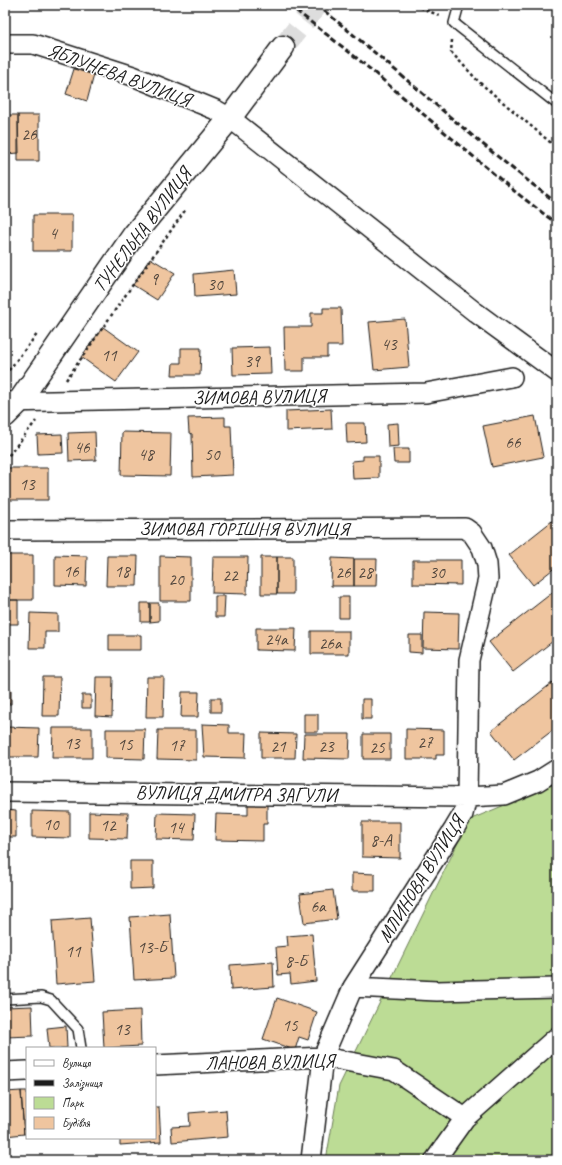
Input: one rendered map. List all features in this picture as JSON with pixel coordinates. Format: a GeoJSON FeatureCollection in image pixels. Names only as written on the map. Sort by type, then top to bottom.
{"type":"FeatureCollection","features":[{"type":"Feature","properties":{"kind":"main road","name":"ТУНЕЛЬНА ВУЛИЦЯ"},"geometry":{"type":"LineString","coordinates":[[9,407],[132,236],[230,118],[284,47]]}},
{"type":"Feature","properties":{"kind":"street","name":"ЯБЛУНЕВА ВУЛИЦЯ"},"geometry":{"type":"LineString","coordinates":[[5,44],[33,44],[133,76],[216,110],[230,118],[475,312],[557,372]]}},
{"type":"Feature","properties":{"kind":"street","name":"ЗИМОВА ВУЛИЦЯ"},"geometry":{"type":"LineString","coordinates":[[9,407],[51,402],[426,392],[512,377]]}},
{"type":"Feature","properties":{"kind":"street","name":"ЗИМОВА ГОРІШНЯ ВУЛИЦЯ"},"geometry":{"type":"LineString","coordinates":[[5,530],[464,528],[478,540]]}},
{"type":"Feature","properties":{"kind":"street","name":"МЛИНОВА ВУЛИЦЯ"},"geometry":{"type":"LineString","coordinates":[[311,1160],[323,1057],[353,987],[463,814],[467,797],[469,660],[488,579],[485,556],[478,540]]}},
{"type":"Feature","properties":{"kind":"street","name":"ВУЛИЦЯ ДМИТРА ЗАГУЛИ"},"geometry":{"type":"LineString","coordinates":[[5,792],[467,797],[504,795],[538,781],[557,769]]}},
{"type":"Feature","properties":{"kind":"street"},"geometry":{"type":"LineString","coordinates":[[353,987],[437,991],[557,988]]}},
{"type":"Feature","properties":{"kind":"street"},"geometry":{"type":"LineString","coordinates":[[435,1160],[465,1118],[557,1037]]}},
{"type":"Feature","properties":{"kind":"street","name":"ЛАНОВА ВУЛИЦЯ"},"geometry":{"type":"LineString","coordinates":[[156,1064],[323,1057],[394,1070],[465,1118]]}},
{"type":"Feature","properties":{"kind":"street"},"geometry":{"type":"LineString","coordinates":[[5,1072],[26,1070]]}},
{"type":"Feature","properties":{"kind":"lane"},"geometry":{"type":"LineString","coordinates":[[459,5],[454,23],[557,104]]}},
{"type":"Feature","properties":{"kind":"lane"},"geometry":{"type":"LineString","coordinates":[[5,999],[41,997],[51,1000],[78,1029],[81,1047]]}},
{"type":"Feature","properties":{"kind":"path"},"geometry":{"type":"LineString","coordinates":[[415,5],[454,23],[451,52],[478,82],[557,148]]}},
{"type":"Feature","properties":{"kind":"path"},"geometry":{"type":"LineString","coordinates":[[5,460],[51,402],[187,206]]}},
{"type":"Feature","properties":{"kind":"green space"},"geometry":{"type":"Polygon","coordinates":[[[557,783],[557,1160],[326,1160],[339,1086],[469,820],[557,783]]]}},
{"type":"Feature","properties":{"kind":"building"},"geometry":{"type":"Polygon","coordinates":[[[74,69],[94,75],[87,101],[66,94],[74,69]]]}},
{"type":"Feature","properties":{"kind":"building"},"geometry":{"type":"Polygon","coordinates":[[[5,115],[18,115],[19,153],[5,154],[5,115]]]}},
{"type":"Feature","properties":{"kind":"building"},"geometry":{"type":"Polygon","coordinates":[[[18,115],[39,115],[39,161],[18,161],[18,115]]]}},
{"type":"Feature","properties":{"kind":"building"},"geometry":{"type":"Polygon","coordinates":[[[33,215],[72,215],[72,251],[33,251],[33,215]]]}},
{"type":"Feature","properties":{"kind":"building"},"geometry":{"type":"Polygon","coordinates":[[[150,258],[175,273],[157,300],[133,285],[150,258]]]}},
{"type":"Feature","properties":{"kind":"building"},"geometry":{"type":"Polygon","coordinates":[[[234,270],[236,294],[195,297],[194,274],[234,270]]]}},
{"type":"Feature","properties":{"kind":"building"},"geometry":{"type":"Polygon","coordinates":[[[323,308],[341,308],[342,346],[327,346],[327,357],[304,357],[304,371],[285,371],[284,327],[311,327],[311,313],[323,313],[323,308]]]}},
{"type":"Feature","properties":{"kind":"building"},"geometry":{"type":"Polygon","coordinates":[[[405,319],[409,367],[374,370],[369,322],[405,319]]]}},
{"type":"Feature","properties":{"kind":"building"},"geometry":{"type":"Polygon","coordinates":[[[103,327],[138,352],[116,382],[81,357],[103,327]]]}},
{"type":"Feature","properties":{"kind":"building"},"geometry":{"type":"Polygon","coordinates":[[[270,347],[271,374],[233,375],[232,348],[270,347]]]}},
{"type":"Feature","properties":{"kind":"building"},"geometry":{"type":"Polygon","coordinates":[[[181,348],[201,348],[200,375],[172,375],[173,363],[181,363],[181,348]]]}},
{"type":"Feature","properties":{"kind":"building"},"geometry":{"type":"Polygon","coordinates":[[[331,409],[332,429],[286,431],[286,411],[331,409]]]}},
{"type":"Feature","properties":{"kind":"building"},"geometry":{"type":"Polygon","coordinates":[[[535,416],[543,457],[492,467],[483,426],[535,416]]]}},
{"type":"Feature","properties":{"kind":"building"},"geometry":{"type":"Polygon","coordinates":[[[225,417],[225,426],[231,426],[233,475],[193,477],[192,434],[189,433],[188,418],[225,417]]]}},
{"type":"Feature","properties":{"kind":"building"},"geometry":{"type":"Polygon","coordinates":[[[346,423],[365,423],[366,442],[347,443],[346,423]]]}},
{"type":"Feature","properties":{"kind":"building"},"geometry":{"type":"Polygon","coordinates":[[[398,423],[399,446],[388,447],[387,424],[398,423]]]}},
{"type":"Feature","properties":{"kind":"building"},"geometry":{"type":"Polygon","coordinates":[[[95,432],[96,460],[69,461],[68,433],[95,432]]]}},
{"type":"Feature","properties":{"kind":"building"},"geometry":{"type":"Polygon","coordinates":[[[122,432],[171,433],[170,476],[121,475],[122,432]]]}},
{"type":"Feature","properties":{"kind":"building"},"geometry":{"type":"Polygon","coordinates":[[[62,434],[63,453],[38,454],[37,435],[62,434]]]}},
{"type":"Feature","properties":{"kind":"building"},"geometry":{"type":"Polygon","coordinates":[[[393,449],[409,449],[409,463],[394,463],[393,449]]]}},
{"type":"Feature","properties":{"kind":"building"},"geometry":{"type":"Polygon","coordinates":[[[363,456],[379,456],[379,478],[353,479],[352,461],[363,460],[363,456]]]}},
{"type":"Feature","properties":{"kind":"building"},"geometry":{"type":"Polygon","coordinates":[[[5,468],[48,468],[48,500],[6,500],[5,468]]]}},
{"type":"Feature","properties":{"kind":"building"},"geometry":{"type":"Polygon","coordinates":[[[557,517],[557,566],[533,585],[509,555],[557,517]]]}},
{"type":"Feature","properties":{"kind":"building"},"geometry":{"type":"Polygon","coordinates":[[[5,555],[33,555],[33,600],[5,600],[5,555]]]}},
{"type":"Feature","properties":{"kind":"building"},"geometry":{"type":"Polygon","coordinates":[[[55,555],[87,556],[86,586],[55,585],[55,555]]]}},
{"type":"Feature","properties":{"kind":"building"},"geometry":{"type":"Polygon","coordinates":[[[107,556],[138,556],[137,586],[106,586],[107,556]]]}},
{"type":"Feature","properties":{"kind":"building"},"geometry":{"type":"Polygon","coordinates":[[[160,556],[191,557],[191,601],[160,601],[160,556]]]}},
{"type":"Feature","properties":{"kind":"building"},"geometry":{"type":"Polygon","coordinates":[[[213,557],[248,557],[247,594],[212,593],[213,557]]]}},
{"type":"Feature","properties":{"kind":"building"},"geometry":{"type":"Polygon","coordinates":[[[261,557],[277,557],[277,594],[261,594],[261,557]]]}},
{"type":"Feature","properties":{"kind":"building"},"geometry":{"type":"Polygon","coordinates":[[[277,557],[293,557],[293,594],[277,594],[277,557]]]}},
{"type":"Feature","properties":{"kind":"building"},"geometry":{"type":"Polygon","coordinates":[[[332,558],[354,559],[354,586],[331,586],[332,558]]]}},
{"type":"Feature","properties":{"kind":"building"},"geometry":{"type":"Polygon","coordinates":[[[354,559],[377,559],[376,586],[354,586],[354,559]]]}},
{"type":"Feature","properties":{"kind":"building"},"geometry":{"type":"Polygon","coordinates":[[[413,560],[461,560],[461,585],[413,584],[413,560]]]}},
{"type":"Feature","properties":{"kind":"building"},"geometry":{"type":"Polygon","coordinates":[[[557,589],[557,638],[513,672],[489,642],[557,589]]]}},
{"type":"Feature","properties":{"kind":"building"},"geometry":{"type":"Polygon","coordinates":[[[215,596],[225,596],[224,617],[215,617],[215,596]]]}},
{"type":"Feature","properties":{"kind":"building"},"geometry":{"type":"Polygon","coordinates":[[[339,597],[349,597],[349,618],[339,618],[339,597]]]}},
{"type":"Feature","properties":{"kind":"building"},"geometry":{"type":"Polygon","coordinates":[[[7,600],[18,600],[18,624],[6,624],[7,600]]]}},
{"type":"Feature","properties":{"kind":"building"},"geometry":{"type":"Polygon","coordinates":[[[141,603],[150,603],[150,622],[141,622],[141,603]]]}},
{"type":"Feature","properties":{"kind":"building"},"geometry":{"type":"Polygon","coordinates":[[[150,603],[159,603],[159,621],[150,622],[150,603]]]}},
{"type":"Feature","properties":{"kind":"building"},"geometry":{"type":"Polygon","coordinates":[[[424,612],[459,613],[458,649],[423,648],[424,612]]]}},
{"type":"Feature","properties":{"kind":"building"},"geometry":{"type":"Polygon","coordinates":[[[30,613],[58,614],[58,632],[45,632],[45,648],[29,648],[30,613]]]}},
{"type":"Feature","properties":{"kind":"building"},"geometry":{"type":"Polygon","coordinates":[[[256,628],[296,628],[295,651],[256,650],[256,628]]]}},
{"type":"Feature","properties":{"kind":"building"},"geometry":{"type":"Polygon","coordinates":[[[311,631],[349,631],[349,654],[311,654],[311,631]]]}},
{"type":"Feature","properties":{"kind":"building"},"geometry":{"type":"Polygon","coordinates":[[[109,635],[141,635],[141,650],[109,650],[109,635]]]}},
{"type":"Feature","properties":{"kind":"building"},"geometry":{"type":"Polygon","coordinates":[[[409,635],[422,635],[422,653],[409,652],[409,635]]]}},
{"type":"Feature","properties":{"kind":"building"},"geometry":{"type":"Polygon","coordinates":[[[43,677],[60,677],[59,716],[42,716],[43,677]]]}},
{"type":"Feature","properties":{"kind":"building"},"geometry":{"type":"Polygon","coordinates":[[[96,677],[113,677],[112,717],[95,716],[96,677]]]}},
{"type":"Feature","properties":{"kind":"building"},"geometry":{"type":"Polygon","coordinates":[[[147,677],[164,677],[163,717],[146,717],[147,677]]]}},
{"type":"Feature","properties":{"kind":"building"},"geometry":{"type":"Polygon","coordinates":[[[557,679],[557,727],[514,760],[491,731],[557,679]]]}},
{"type":"Feature","properties":{"kind":"building"},"geometry":{"type":"Polygon","coordinates":[[[5,690],[11,690],[11,704],[5,704],[5,690]]]}},
{"type":"Feature","properties":{"kind":"building"},"geometry":{"type":"Polygon","coordinates":[[[182,692],[199,692],[198,717],[181,717],[182,692]]]}},
{"type":"Feature","properties":{"kind":"building"},"geometry":{"type":"Polygon","coordinates":[[[82,695],[91,695],[91,708],[82,708],[82,695]]]}},
{"type":"Feature","properties":{"kind":"building"},"geometry":{"type":"Polygon","coordinates":[[[211,698],[221,698],[221,712],[211,712],[211,698]]]}},
{"type":"Feature","properties":{"kind":"building"},"geometry":{"type":"Polygon","coordinates":[[[362,699],[371,699],[371,719],[362,719],[362,699]]]}},
{"type":"Feature","properties":{"kind":"building"},"geometry":{"type":"Polygon","coordinates":[[[304,714],[318,714],[318,732],[304,732],[304,714]]]}},
{"type":"Feature","properties":{"kind":"building"},"geometry":{"type":"Polygon","coordinates":[[[202,724],[229,725],[229,733],[246,733],[245,758],[204,757],[202,724]]]}},
{"type":"Feature","properties":{"kind":"building"},"geometry":{"type":"Polygon","coordinates":[[[5,727],[39,728],[38,757],[5,757],[5,727]]]}},
{"type":"Feature","properties":{"kind":"building"},"geometry":{"type":"Polygon","coordinates":[[[53,728],[92,728],[92,758],[52,758],[53,728]]]}},
{"type":"Feature","properties":{"kind":"building"},"geometry":{"type":"Polygon","coordinates":[[[106,729],[145,729],[144,759],[106,758],[106,729]]]}},
{"type":"Feature","properties":{"kind":"building"},"geometry":{"type":"Polygon","coordinates":[[[406,729],[444,730],[444,755],[436,755],[436,759],[406,759],[406,729]]]}},
{"type":"Feature","properties":{"kind":"building"},"geometry":{"type":"Polygon","coordinates":[[[158,730],[196,730],[196,760],[157,759],[158,730]]]}},
{"type":"Feature","properties":{"kind":"building"},"geometry":{"type":"Polygon","coordinates":[[[261,733],[296,734],[295,758],[261,758],[261,733]]]}},
{"type":"Feature","properties":{"kind":"building"},"geometry":{"type":"Polygon","coordinates":[[[304,734],[350,734],[349,759],[303,758],[304,734]]]}},
{"type":"Feature","properties":{"kind":"building"},"geometry":{"type":"Polygon","coordinates":[[[363,734],[390,734],[390,759],[363,759],[363,734]]]}},
{"type":"Feature","properties":{"kind":"building"},"geometry":{"type":"Polygon","coordinates":[[[248,802],[267,802],[267,824],[263,824],[263,841],[215,840],[216,814],[248,815],[248,802]]]}},
{"type":"Feature","properties":{"kind":"building"},"geometry":{"type":"Polygon","coordinates":[[[5,810],[16,811],[16,837],[5,837],[5,810]]]}},
{"type":"Feature","properties":{"kind":"building"},"geometry":{"type":"Polygon","coordinates":[[[32,811],[70,812],[70,838],[32,837],[32,811]]]}},
{"type":"Feature","properties":{"kind":"building"},"geometry":{"type":"Polygon","coordinates":[[[89,812],[128,813],[127,839],[89,838],[89,812]]]}},
{"type":"Feature","properties":{"kind":"building"},"geometry":{"type":"Polygon","coordinates":[[[157,813],[195,814],[194,840],[156,839],[157,813]]]}},
{"type":"Feature","properties":{"kind":"building"},"geometry":{"type":"Polygon","coordinates":[[[362,822],[400,822],[400,858],[362,857],[362,822]]]}},
{"type":"Feature","properties":{"kind":"building"},"geometry":{"type":"Polygon","coordinates":[[[130,861],[153,861],[153,888],[130,889],[130,861]]]}},
{"type":"Feature","properties":{"kind":"building"},"geometry":{"type":"Polygon","coordinates":[[[352,873],[375,874],[375,891],[352,891],[352,873]]]}},
{"type":"Feature","properties":{"kind":"building"},"geometry":{"type":"Polygon","coordinates":[[[333,890],[337,919],[304,923],[300,894],[333,890]]]}},
{"type":"Feature","properties":{"kind":"building"},"geometry":{"type":"Polygon","coordinates":[[[170,914],[174,978],[134,980],[130,917],[170,914]]]}},
{"type":"Feature","properties":{"kind":"building"},"geometry":{"type":"Polygon","coordinates":[[[90,918],[95,981],[56,984],[52,921],[90,918]]]}},
{"type":"Feature","properties":{"kind":"building"},"geometry":{"type":"Polygon","coordinates":[[[5,924],[10,987],[5,988],[5,924]]]}},
{"type":"Feature","properties":{"kind":"building"},"geometry":{"type":"Polygon","coordinates":[[[312,934],[316,981],[291,984],[290,974],[278,975],[276,947],[288,946],[287,936],[312,934]]]}},
{"type":"Feature","properties":{"kind":"building"},"geometry":{"type":"Polygon","coordinates":[[[273,962],[274,987],[231,990],[230,965],[273,962]]]}},
{"type":"Feature","properties":{"kind":"building"},"geometry":{"type":"Polygon","coordinates":[[[277,998],[317,1012],[308,1040],[299,1037],[295,1050],[263,1039],[277,998]]]}},
{"type":"Feature","properties":{"kind":"building"},"geometry":{"type":"Polygon","coordinates":[[[32,1006],[33,1036],[5,1037],[5,1007],[32,1006]]]}},
{"type":"Feature","properties":{"kind":"building"},"geometry":{"type":"Polygon","coordinates":[[[140,1010],[141,1046],[104,1047],[102,1012],[140,1010]]]}},
{"type":"Feature","properties":{"kind":"building"},"geometry":{"type":"Polygon","coordinates":[[[66,1026],[67,1047],[49,1047],[47,1028],[66,1026]]]}},
{"type":"Feature","properties":{"kind":"building"},"geometry":{"type":"Polygon","coordinates":[[[21,1091],[26,1091],[26,1134],[24,1134],[21,1091]]]}},
{"type":"Feature","properties":{"kind":"building"},"geometry":{"type":"Polygon","coordinates":[[[21,1091],[24,1134],[5,1136],[5,1092],[21,1091]]]}},
{"type":"Feature","properties":{"kind":"building"},"geometry":{"type":"Polygon","coordinates":[[[156,1107],[159,1107],[161,1142],[120,1145],[120,1139],[156,1139],[156,1107]]]}},
{"type":"Feature","properties":{"kind":"building"},"geometry":{"type":"Polygon","coordinates":[[[226,1110],[228,1137],[172,1142],[171,1127],[190,1126],[189,1113],[226,1110]]]}},
{"type":"Feature","properties":{"kind":"tunnel"},"geometry":{"type":"LineString","coordinates":[[283,47],[317,5]]}},
{"type":"Feature","properties":{"kind":"railway"},"geometry":{"type":"LineString","coordinates":[[289,5],[358,59],[513,190],[557,224]]}},
{"type":"Feature","properties":{"kind":"railway"},"geometry":{"type":"LineString","coordinates":[[317,5],[496,155],[557,203]]}}]}
